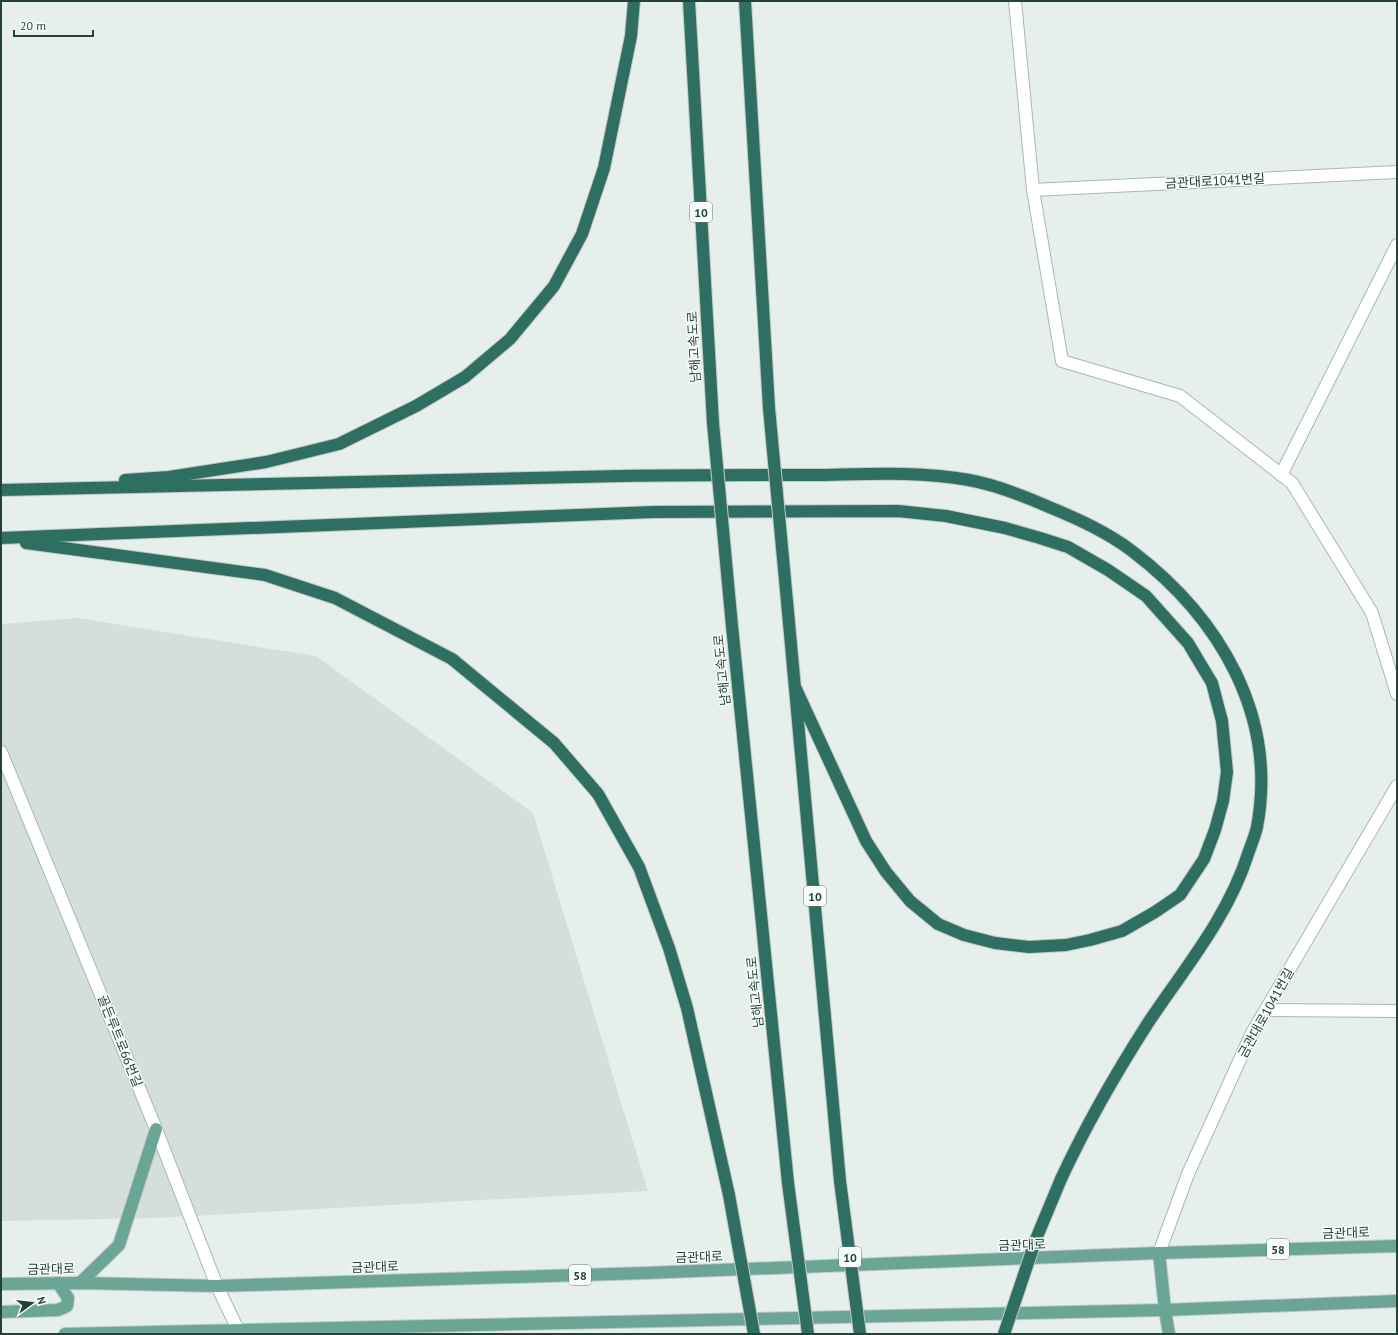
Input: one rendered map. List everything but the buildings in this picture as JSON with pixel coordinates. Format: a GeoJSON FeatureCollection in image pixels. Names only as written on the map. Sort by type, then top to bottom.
{"type":"FeatureCollection","features":[{"type":"Feature","properties":{"kind":"highway"},"geometry":{"type":"LineString","coordinates":[[1,490],[169,476],[266,462],[339,444],[416,406],[464,376],[510,339],[554,286],[582,234],[604,168],[631,36],[634,1]]}},
{"type":"Feature","properties":{"kind":"highway","name":"남해고속도로"},"geometry":{"type":"LineString","coordinates":[[689,1],[713,423],[788,1183],[808,1334]]}},
{"type":"Feature","properties":{"kind":"highway","name":"10"},"geometry":{"type":"LineString","coordinates":[[745,1],[769,408],[840,1181],[860,1334]]}},
{"type":"Feature","properties":{"kind":"highway"},"geometry":{"type":"LineString","coordinates":[[1,490],[654,475],[913,474],[971,480],[1022,495],[1083,522],[1129,548],[1166,579],[1193,606],[1216,638],[1235,670],[1251,708],[1258,741],[1261,786],[1256,829],[1243,871],[1227,904],[1207,937],[1149,1022],[1117,1073],[1079,1139],[1036,1239],[1004,1334]]}},
{"type":"Feature","properties":{"kind":"highway"},"geometry":{"type":"LineString","coordinates":[[1,539],[653,512],[898,511],[946,516],[1005,528],[1068,547],[1108,570],[1146,596],[1188,644],[1212,683],[1222,721],[1227,772],[1224,801],[1204,859],[1180,895],[1122,932],[1066,945],[1029,947],[995,943],[964,935],[938,924],[910,901],[886,872],[866,841],[796,689]]}},
{"type":"Feature","properties":{"kind":"highway"},"geometry":{"type":"LineString","coordinates":[[1,539],[265,575],[335,598],[452,659],[554,742],[598,794],[639,867],[669,948],[687,1008],[729,1195],[754,1334]]}},
{"type":"Feature","properties":{"kind":"main road"},"geometry":{"type":"LineString","coordinates":[[80,1283],[119,1245],[156,1129]]}},
{"type":"Feature","properties":{"kind":"main road","name":"금관대로"},"geometry":{"type":"LineString","coordinates":[[1,1284],[80,1283],[217,1286],[646,1273],[1159,1253],[1397,1246]]}},
{"type":"Feature","properties":{"kind":"main road"},"geometry":{"type":"LineString","coordinates":[[1159,1253],[1169,1334]]}},
{"type":"Feature","properties":{"kind":"main road"},"geometry":{"type":"LineString","coordinates":[[1,1312],[58,1310],[67,1306],[68,1298],[58,1283]]}},
{"type":"Feature","properties":{"kind":"main road"},"geometry":{"type":"LineString","coordinates":[[65,1334],[239,1332],[1165,1310],[1397,1301]]}},
{"type":"Feature","properties":{"kind":"street"},"geometry":{"type":"LineString","coordinates":[[1015,1],[1033,190],[1062,361],[1180,396],[1292,483],[1372,613],[1397,694]]}},
{"type":"Feature","properties":{"kind":"street","name":"금관대로1041번길"},"geometry":{"type":"LineString","coordinates":[[1033,190],[1397,172]]}},
{"type":"Feature","properties":{"kind":"street"},"geometry":{"type":"LineString","coordinates":[[1281,475],[1397,245]]}},
{"type":"Feature","properties":{"kind":"street","name":"골든루트로66번길"},"geometry":{"type":"LineString","coordinates":[[1,752],[156,1129],[217,1286],[239,1332]]}},
{"type":"Feature","properties":{"kind":"street","name":"금관대로1041번길"},"geometry":{"type":"LineString","coordinates":[[1159,1253],[1188,1174],[1252,1033],[1397,786]]}},
{"type":"Feature","properties":{"kind":"street"},"geometry":{"type":"LineString","coordinates":[[1266,1010],[1397,1011]]}},
{"type":"Feature","properties":{"kind":"shaded area"},"geometry":{"type":"Polygon","coordinates":[[[77,618],[316,656],[533,813],[648,1191],[156,1218],[1,1221],[1,624],[77,618]]]}}]}
